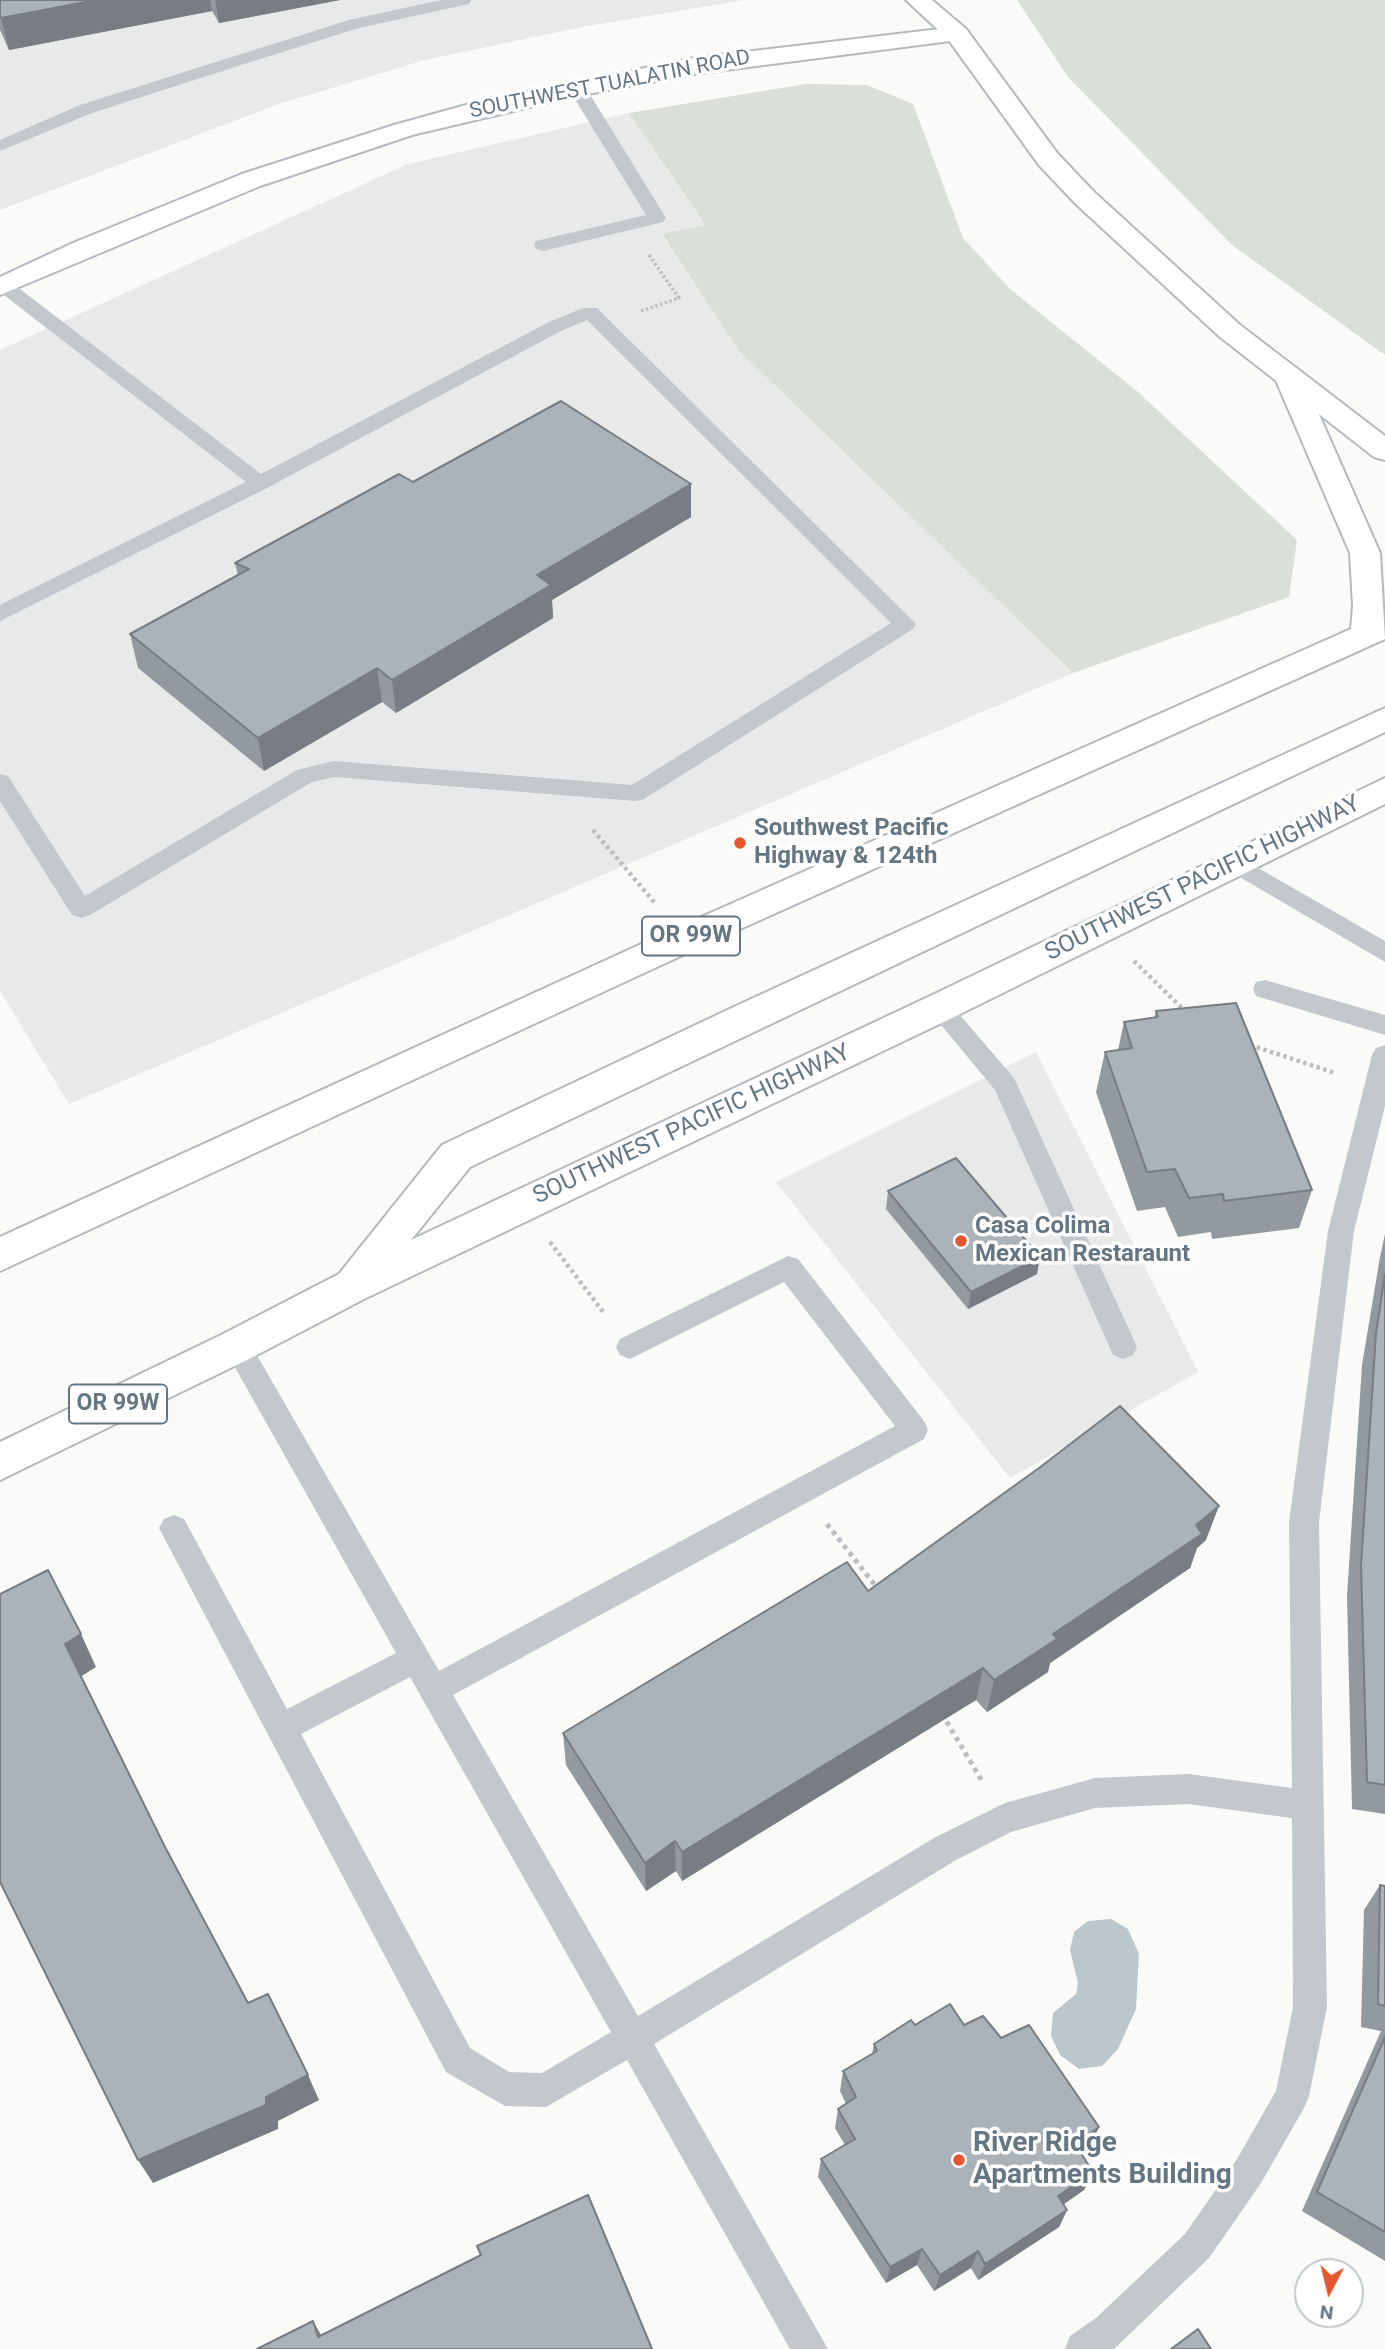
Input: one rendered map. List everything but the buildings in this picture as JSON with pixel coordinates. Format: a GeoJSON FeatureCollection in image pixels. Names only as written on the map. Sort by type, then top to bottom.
{"type":"FeatureCollection","features":[{"type":"Feature","properties":{"kind":"main road"},"geometry":{"type":"LineString","coordinates":[[918,0],[958,23],[1039,148],[1085,198],[1176,284],[1289,378],[1385,451]]}},
{"type":"Feature","properties":{"kind":"main road","name":"SOUTHWEST TUALATIN ROAD"},"geometry":{"type":"LineString","coordinates":[[1,285],[169,213],[301,163],[440,120],[577,88],[958,23]]}},
{"type":"Feature","properties":{"kind":"main road"},"geometry":{"type":"LineString","coordinates":[[1289,378],[1365,553],[1369,606],[1376,630]]}},
{"type":"Feature","properties":{"kind":"main road","name":"OR 99W"},"geometry":{"type":"LineString","coordinates":[[0,1255],[685,939],[1376,630]]}},
{"type":"Feature","properties":{"kind":"main road"},"geometry":{"type":"LineString","coordinates":[[351,1287],[456,1156],[763,1009],[1385,719]]}},
{"type":"Feature","properties":{"kind":"main road","name":"SOUTHWEST PACIFIC HIGHWAY"},"geometry":{"type":"LineString","coordinates":[[0,1462],[351,1287],[939,1008],[1385,790]]}},
{"type":"Feature","properties":{"kind":"lane"},"geometry":{"type":"LineString","coordinates":[[0,146],[86,109],[244,58],[355,24],[463,0]]}},
{"type":"Feature","properties":{"kind":"lane"},"geometry":{"type":"LineString","coordinates":[[543,245],[657,218],[577,88]]}},
{"type":"Feature","properties":{"kind":"lane"},"geometry":{"type":"LineString","coordinates":[[1,285],[260,483]]}},
{"type":"Feature","properties":{"kind":"lane"},"geometry":{"type":"LineString","coordinates":[[0,614],[260,483],[556,326],[590,312],[905,624],[636,793],[334,769],[324,771],[305,776],[81,909],[0,782]]}},
{"type":"Feature","properties":{"kind":"lane"},"geometry":{"type":"LineString","coordinates":[[1234,863],[1385,953]]}},
{"type":"Feature","properties":{"kind":"lane"},"geometry":{"type":"LineString","coordinates":[[1265,989],[1385,1025]]}},
{"type":"Feature","properties":{"kind":"lane"},"geometry":{"type":"LineString","coordinates":[[939,1008],[1005,1085],[1123,1347]]}},
{"type":"Feature","properties":{"kind":"lane"},"geometry":{"type":"LineString","coordinates":[[1083,2349],[1109,2331],[1197,2246],[1250,2171],[1292,2095],[1311,2007],[1304,1522],[1341,1231],[1385,1055]]}},
{"type":"Feature","properties":{"kind":"lane"},"geometry":{"type":"LineString","coordinates":[[435,1689],[914,1430],[788,1267],[630,1348]]}},
{"type":"Feature","properties":{"kind":"lane"},"geometry":{"type":"LineString","coordinates":[[237,1346],[810,2349]]}},
{"type":"Feature","properties":{"kind":"lane"},"geometry":{"type":"LineString","coordinates":[[174,1528],[458,2060],[505,2089],[546,2090],[945,1849],[1005,1818],[1096,1793],[1174,1789],[1308,1805]]}},
{"type":"Feature","properties":{"kind":"lane"},"geometry":{"type":"LineString","coordinates":[[282,1728],[416,1658]]}},
{"type":"Feature","properties":{"kind":"path"},"geometry":{"type":"LineString","coordinates":[[561,787],[552,816],[582,816],[685,939]]}},
{"type":"Feature","properties":{"kind":"path"},"geometry":{"type":"LineString","coordinates":[[1101,928],[1187,1012]]}},
{"type":"Feature","properties":{"kind":"path"},"geometry":{"type":"LineString","coordinates":[[1245,1044],[1376,1086]]}},
{"type":"Feature","properties":{"kind":"path"},"geometry":{"type":"LineString","coordinates":[[523,1205],[630,1348]]}},
{"type":"Feature","properties":{"kind":"path"},"geometry":{"type":"LineString","coordinates":[[860,1566],[881,1593]]}},
{"type":"Feature","properties":{"kind":"path"},"geometry":{"type":"LineString","coordinates":[[935,1702],[1005,1818]]}},
{"type":"Feature","properties":{"kind":"shaded area"},"geometry":{"type":"Polygon","coordinates":[[[0,0],[745,0],[582,27],[425,60],[279,104],[0,210],[0,0]]]}},
{"type":"Feature","properties":{"kind":"shaded area"},"geometry":{"type":"Polygon","coordinates":[[[1017,0],[1385,0],[1385,355],[1232,245],[1068,77],[1017,0]]]}},
{"type":"Feature","properties":{"kind":"shaded area"},"geometry":{"type":"Polygon","coordinates":[[[806,84],[867,85],[913,104],[963,238],[1010,289],[1138,392],[1297,540],[1289,597],[1073,673],[738,350],[662,234],[705,225],[629,113],[806,84]]]}},
{"type":"Feature","properties":{"kind":"shaded area"},"geometry":{"type":"Polygon","coordinates":[[[629,113],[705,226],[662,235],[738,350],[1073,673],[69,1104],[0,991],[0,350],[408,164],[629,113]]]}},
{"type":"Feature","properties":{"kind":"shaded area"},"geometry":{"type":"Polygon","coordinates":[[[1036,1052],[1198,1372],[1010,1478],[776,1182],[1036,1052]]]}},
{"type":"Feature","properties":{"kind":"shaded area"},"geometry":{"type":"Polygon","coordinates":[[[1111,1919],[1128,1929],[1139,1954],[1136,2009],[1118,2049],[1102,2066],[1079,2069],[1060,2055],[1051,2036],[1053,2013],[1076,1994],[1078,1983],[1070,1950],[1074,1932],[1088,1921],[1111,1919]]]}},
{"type":"Feature","properties":{"kind":"place","name":"Southwest Pacific Highway & 124th"},"geometry":{"type":"Point","coordinates":[740,843]}},
{"type":"Feature","properties":{"kind":"place","name":"Casa Colima Mexican Restaraunt"},"geometry":{"type":"Point","coordinates":[961,1241]}},
{"type":"Feature","properties":{"kind":"place","name":"River Ridge Apartments Building"},"geometry":{"type":"Point","coordinates":[959,2160]}}]}
